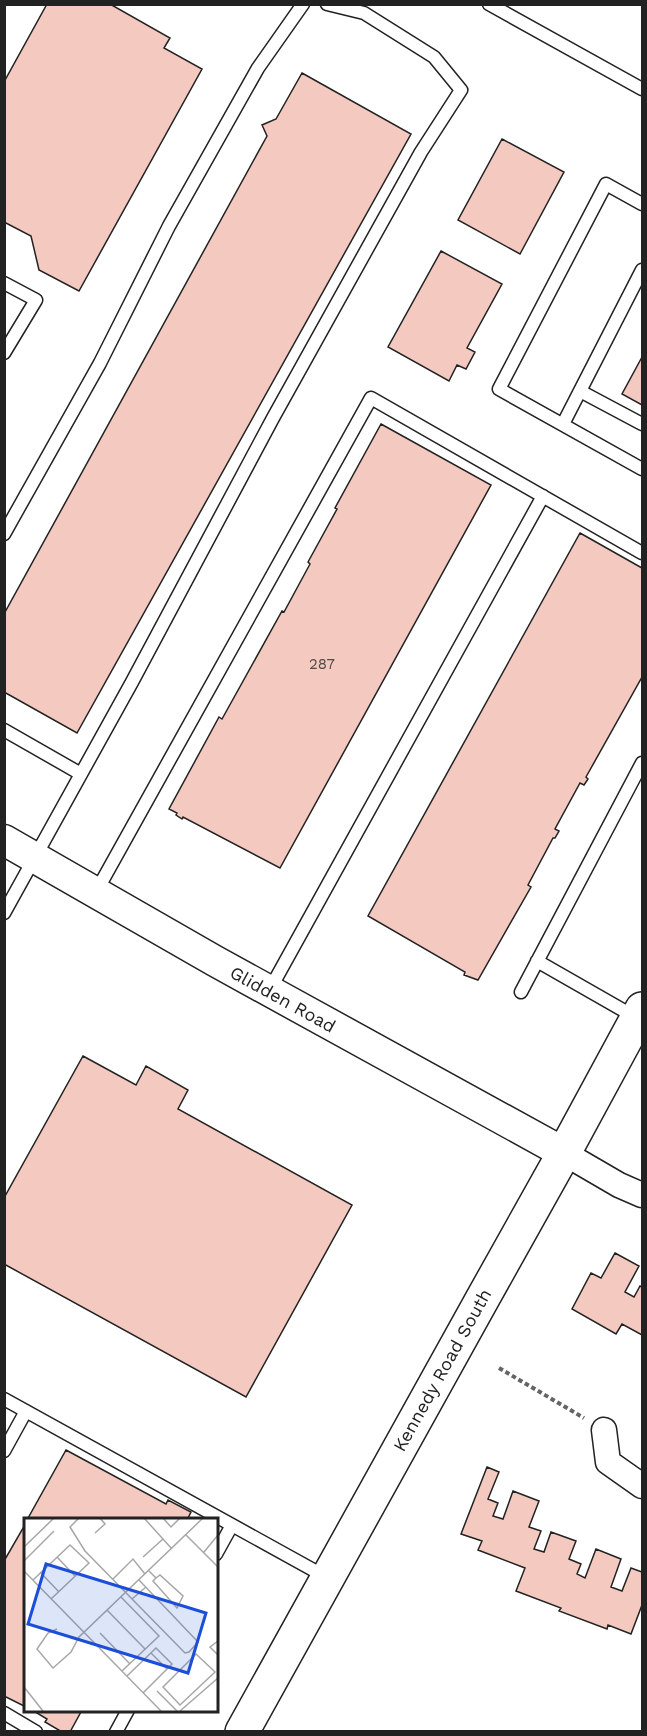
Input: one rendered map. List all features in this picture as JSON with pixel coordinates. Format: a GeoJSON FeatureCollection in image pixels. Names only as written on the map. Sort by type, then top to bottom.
{"type":"FeatureCollection","features":[{"type":"Feature","properties":{"kind":"main road","name":"Kennedy Road South"},"geometry":{"type":"LineString","coordinates":[[242,1731],[640,1013]]}},
{"type":"Feature","properties":{"kind":"street","name":"Glidden Road"},"geometry":{"type":"LineString","coordinates":[[4,840],[269,991],[564,1153]]}},
{"type":"Feature","properties":{"kind":"street"},"geometry":{"type":"LineString","coordinates":[[564,1153],[619,1185],[642,1195]]}},
{"type":"Feature","properties":{"kind":"street"},"geometry":{"type":"LineString","coordinates":[[604,1430],[608,1462],[642,1486]]}},
{"type":"Feature","properties":{"kind":"lane"},"geometry":{"type":"LineString","coordinates":[[4,534],[100,363],[169,226],[258,68],[303,4]]}},
{"type":"Feature","properties":{"kind":"lane"},"geometry":{"type":"LineString","coordinates":[[4,913],[138,672],[296,377],[421,152],[461,90],[434,57],[364,13],[327,4]]}},
{"type":"Feature","properties":{"kind":"lane"},"geometry":{"type":"LineString","coordinates":[[489,4],[642,89]]}},
{"type":"Feature","properties":{"kind":"lane"},"geometry":{"type":"LineString","coordinates":[[642,204],[606,184],[499,389],[642,469]]}},
{"type":"Feature","properties":{"kind":"lane"},"geometry":{"type":"LineString","coordinates":[[563,424],[642,270]]}},
{"type":"Feature","properties":{"kind":"lane"},"geometry":{"type":"LineString","coordinates":[[4,283],[36,300],[4,353]]}},
{"type":"Feature","properties":{"kind":"lane"},"geometry":{"type":"LineString","coordinates":[[580,391],[642,424]]}},
{"type":"Feature","properties":{"kind":"lane"},"geometry":{"type":"LineString","coordinates":[[96,892],[371,398],[642,553]]}},
{"type":"Feature","properties":{"kind":"lane"},"geometry":{"type":"LineString","coordinates":[[269,991],[543,496]]}},
{"type":"Feature","properties":{"kind":"lane"},"geometry":{"type":"LineString","coordinates":[[4,730],[81,774]]}},
{"type":"Feature","properties":{"kind":"lane"},"geometry":{"type":"LineString","coordinates":[[521,992],[642,764]]}},
{"type":"Feature","properties":{"kind":"lane"},"geometry":{"type":"LineString","coordinates":[[537,961],[640,1013]]}},
{"type":"Feature","properties":{"kind":"lane"},"geometry":{"type":"LineString","coordinates":[[4,1399],[327,1578]]}},
{"type":"Feature","properties":{"kind":"lane"},"geometry":{"type":"LineString","coordinates":[[4,1451],[26,1411]]}},
{"type":"Feature","properties":{"kind":"lane"},"geometry":{"type":"LineString","coordinates":[[218,1550],[232,1525]]}},
{"type":"Feature","properties":{"kind":"lane"},"geometry":{"type":"LineString","coordinates":[[116,1731],[127,1712]]}},
{"type":"Feature","properties":{"kind":"lane"},"geometry":{"type":"LineString","coordinates":[[4,1713],[36,1731]]}},
{"type":"Feature","properties":{"kind":"path"},"geometry":{"type":"LineString","coordinates":[[499,1368],[604,1430]]}},
{"type":"Feature","properties":{"kind":"building"},"geometry":{"type":"Polygon","coordinates":[[[47,4],[110,4],[170,38],[164,48],[202,69],[79,291],[39,270],[31,236],[4,222],[4,82],[47,4]]]}},
{"type":"Feature","properties":{"kind":"building"},"geometry":{"type":"Polygon","coordinates":[[[302,73],[411,134],[77,733],[4,692],[4,614],[267,136],[262,125],[276,119],[302,73]]]}},
{"type":"Feature","properties":{"kind":"building"},"geometry":{"type":"Polygon","coordinates":[[[502,139],[564,172],[520,254],[458,220],[502,139]]]}},
{"type":"Feature","properties":{"kind":"building"},"geometry":{"type":"Polygon","coordinates":[[[441,251],[502,284],[467,348],[475,352],[466,369],[457,365],[449,381],[388,347],[441,251]]]}},
{"type":"Feature","properties":{"kind":"building"},"geometry":{"type":"Polygon","coordinates":[[[642,357],[642,405],[622,394],[642,357]]]}},
{"type":"Feature","properties":{"kind":"building"},"geometry":{"type":"Polygon","coordinates":[[[381,424],[491,485],[280,868],[183,817],[182,819],[169,809],[219,717],[222,719],[282,611],[284,612],[337,509],[335,508],[381,424]]]}},
{"type":"Feature","properties":{"kind":"building"},"geometry":{"type":"Polygon","coordinates":[[[580,533],[642,568],[642,677],[586,777],[588,779],[584,785],[580,783],[555,829],[559,831],[528,885],[531,887],[478,980],[464,975],[465,972],[368,916],[580,533]]]}},
{"type":"Feature","properties":{"kind":"building"},"geometry":{"type":"Polygon","coordinates":[[[83,1056],[136,1085],[146,1066],[188,1090],[178,1109],[352,1205],[246,1397],[4,1264],[4,1198],[83,1056]]]}},
{"type":"Feature","properties":{"kind":"building"},"geometry":{"type":"Polygon","coordinates":[[[615,1253],[639,1266],[625,1292],[634,1297],[640,1286],[642,1287],[642,1335],[622,1324],[616,1334],[572,1309],[591,1273],[601,1278],[615,1253]]]}},
{"type":"Feature","properties":{"kind":"building"},"geometry":{"type":"Polygon","coordinates":[[[66,1450],[166,1504],[168,1500],[191,1512],[188,1518],[28,1518],[66,1450]]]}},
{"type":"Feature","properties":{"kind":"building"},"geometry":{"type":"Polygon","coordinates":[[[487,1467],[499,1472],[488,1499],[498,1503],[493,1516],[503,1519],[513,1491],[539,1501],[529,1527],[541,1531],[534,1549],[544,1552],[551,1532],[576,1541],[569,1559],[581,1564],[577,1574],[585,1578],[596,1549],[621,1559],[611,1587],[622,1591],[631,1568],[642,1572],[642,1605],[631,1634],[608,1625],[607,1629],[559,1611],[561,1608],[516,1591],[525,1568],[478,1550],[482,1541],[461,1534],[487,1467]]]}},
{"type":"Feature","properties":{"kind":"building"},"geometry":{"type":"Polygon","coordinates":[[[24,1526],[24,1706],[4,1696],[4,1561],[24,1526]]]}},
{"type":"Feature","properties":{"kind":"building"},"geometry":{"type":"Polygon","coordinates":[[[35,1712],[81,1712],[70,1732],[62,1732],[45,1722],[47,1719],[35,1712]]]}}]}
